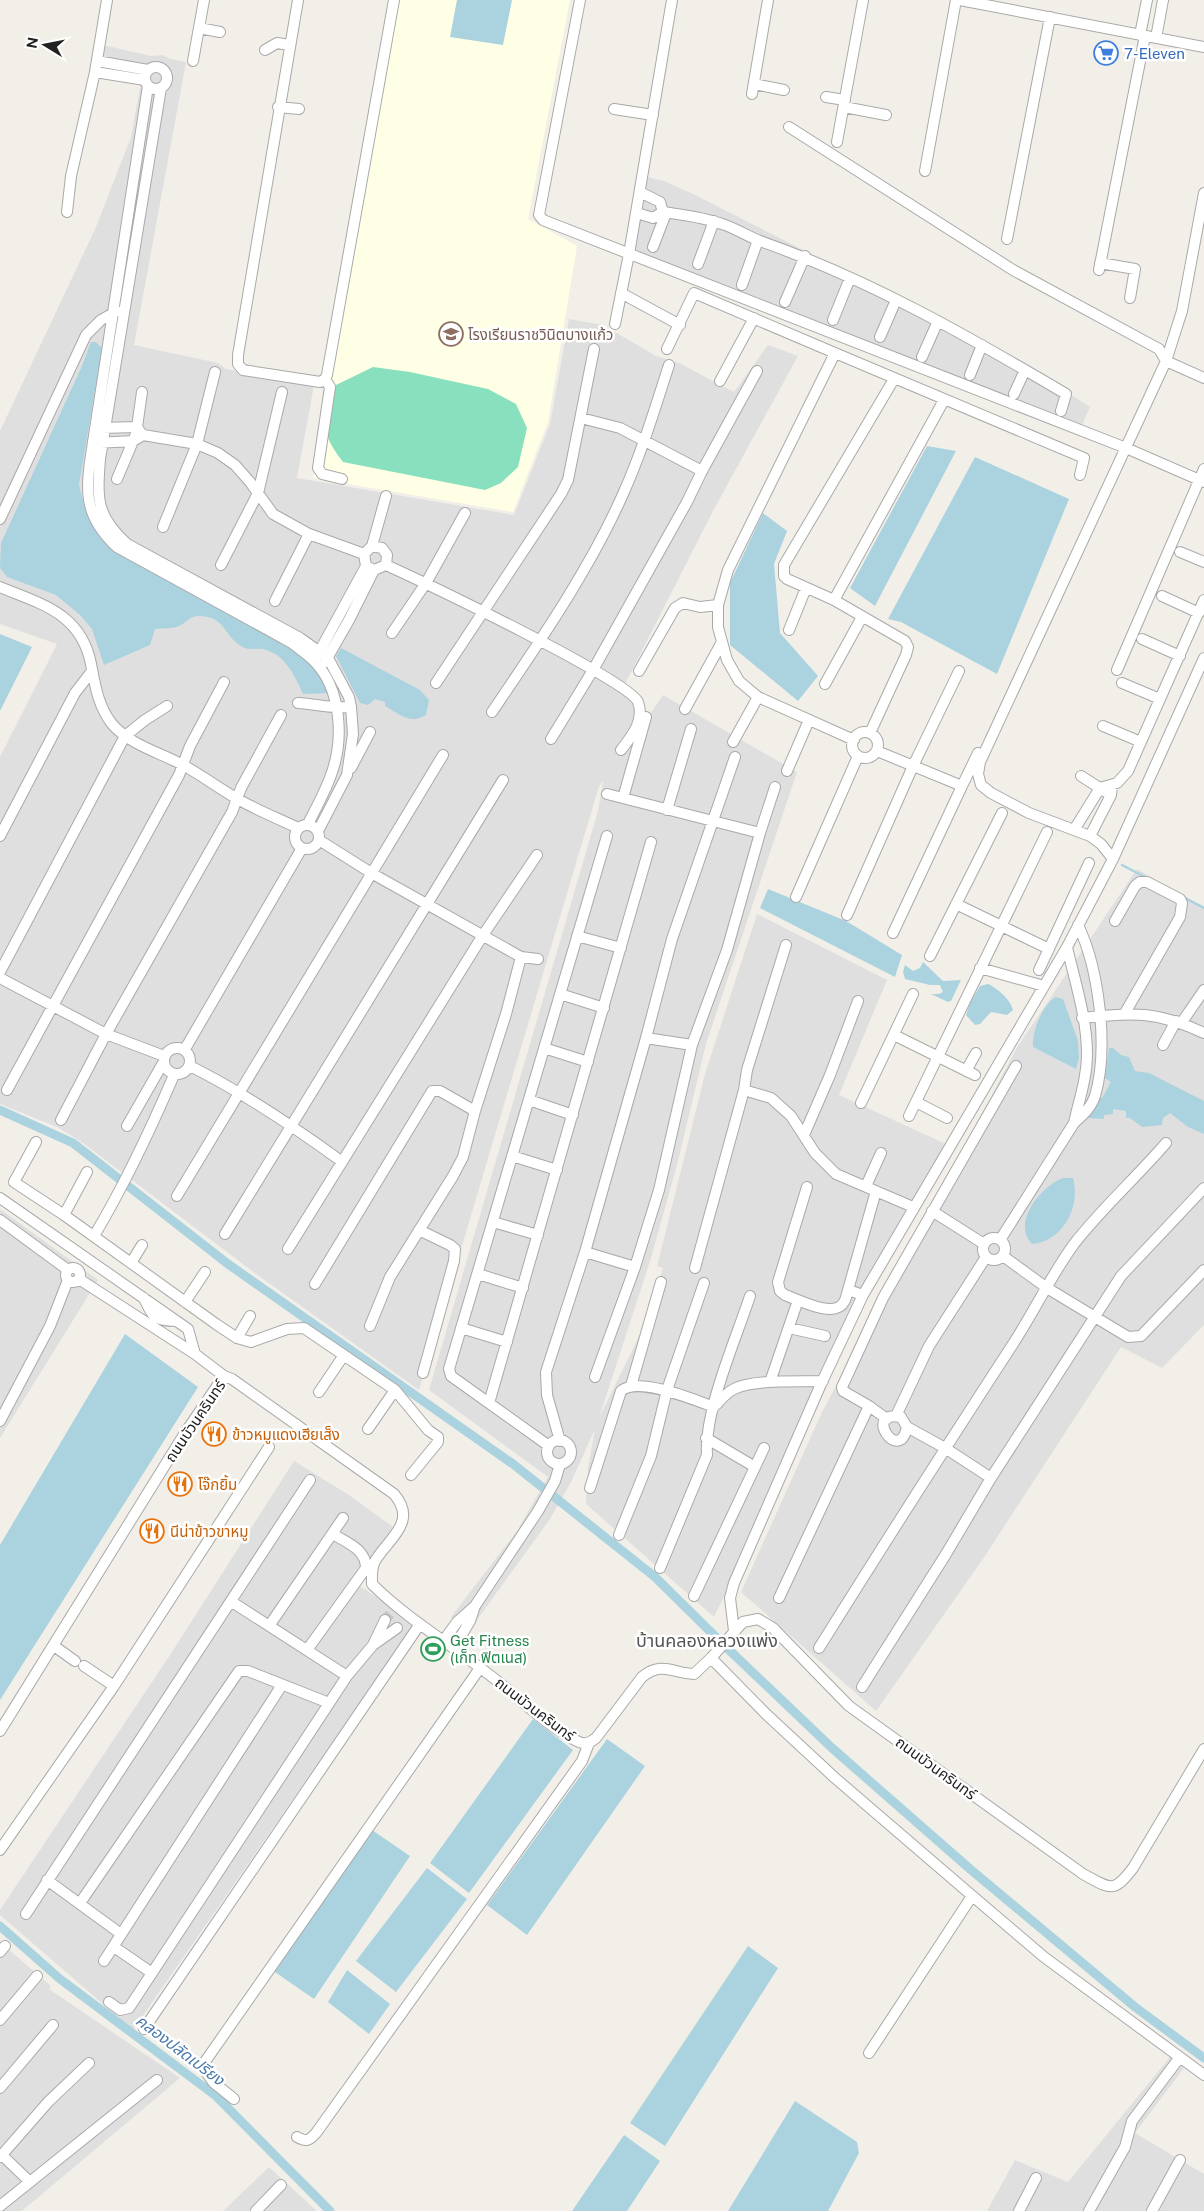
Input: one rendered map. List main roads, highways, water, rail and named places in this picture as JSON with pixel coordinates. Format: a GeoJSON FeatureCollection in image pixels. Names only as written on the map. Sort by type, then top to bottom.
{"type":"FeatureCollection","features":[{"type":"Feature","properties":{"kind":"water"},"geometry":{"type":"Polygon","coordinates":[[[457,0],[512,0],[503,45],[450,37],[457,0]]]}},
{"type":"Feature","properties":{"kind":"water"},"geometry":{"type":"Polygon","coordinates":[[[91,342],[96,342],[102,348],[79,485],[85,508],[96,531],[115,547],[295,646],[324,677],[329,693],[303,694],[293,673],[277,656],[263,649],[244,648],[235,642],[219,623],[208,617],[196,616],[177,627],[155,629],[150,645],[104,665],[92,629],[80,615],[56,595],[7,577],[0,568],[1,543],[82,366],[91,342]]]}},
{"type":"Feature","properties":{"kind":"water"},"geometry":{"type":"Polygon","coordinates":[[[927,446],[956,451],[875,606],[850,588],[927,446]]]}},
{"type":"Feature","properties":{"kind":"water"},"geometry":{"type":"Polygon","coordinates":[[[975,457],[1069,499],[997,674],[901,622],[888,619],[975,457]]]}},
{"type":"Feature","properties":{"kind":"water"},"geometry":{"type":"Polygon","coordinates":[[[763,513],[787,531],[774,564],[780,633],[818,676],[798,701],[730,645],[730,583],[763,513]]]}},
{"type":"Feature","properties":{"kind":"water"},"geometry":{"type":"Polygon","coordinates":[[[0,634],[32,647],[0,711],[0,634]]]}},
{"type":"Feature","properties":{"kind":"water"},"geometry":{"type":"Polygon","coordinates":[[[341,648],[420,690],[429,700],[426,715],[421,718],[410,719],[385,706],[385,702],[375,699],[368,705],[360,703],[336,656],[341,648]]]}},
{"type":"Feature","properties":{"kind":"water"},"geometry":{"type":"Polygon","coordinates":[[[768,889],[846,921],[902,955],[895,977],[760,908],[768,889]]]}},
{"type":"Feature","properties":{"kind":"water"},"geometry":{"type":"Polygon","coordinates":[[[923,962],[943,981],[961,980],[951,1001],[948,1002],[931,994],[943,992],[940,985],[930,985],[905,979],[903,972],[905,965],[913,971],[920,968],[923,962]]]}},
{"type":"Feature","properties":{"kind":"water"},"geometry":{"type":"Polygon","coordinates":[[[988,984],[1010,1002],[1013,1010],[1007,1015],[991,1012],[980,1024],[975,1025],[966,1015],[970,1003],[980,986],[988,984]]]}},
{"type":"Feature","properties":{"kind":"water"},"geometry":{"type":"Polygon","coordinates":[[[1055,997],[1063,999],[1078,1041],[1079,1058],[1076,1069],[1033,1047],[1034,1033],[1039,1019],[1050,1001],[1055,997]]]}},
{"type":"Feature","properties":{"kind":"water"},"geometry":{"type":"Polygon","coordinates":[[[1109,1048],[1113,1048],[1121,1055],[1129,1057],[1135,1071],[1149,1073],[1204,1101],[1204,1134],[1188,1127],[1170,1113],[1163,1118],[1162,1125],[1142,1127],[1130,1118],[1126,1118],[1126,1111],[1113,1109],[1113,1114],[1104,1115],[1104,1119],[1088,1118],[1111,1082],[1105,1078],[1109,1048]]]}},
{"type":"Feature","properties":{"kind":"water"},"geometry":{"type":"Polygon","coordinates":[[[1063,1178],[1073,1178],[1075,1189],[1072,1211],[1061,1229],[1053,1236],[1032,1244],[1026,1235],[1025,1226],[1031,1206],[1054,1182],[1063,1178]]]}},
{"type":"Feature","properties":{"kind":"water"},"geometry":{"type":"Polygon","coordinates":[[[125,1334],[198,1387],[0,1700],[0,1545],[125,1334]]]}},
{"type":"Feature","properties":{"kind":"water"},"geometry":{"type":"Polygon","coordinates":[[[533,1719],[573,1750],[469,1893],[430,1863],[533,1719]]]}},
{"type":"Feature","properties":{"kind":"water"},"geometry":{"type":"Polygon","coordinates":[[[607,1739],[645,1766],[527,1935],[487,1905],[607,1739]]]}},
{"type":"Feature","properties":{"kind":"water"},"geometry":{"type":"Polygon","coordinates":[[[369,1828],[410,1856],[314,1999],[272,1970],[369,1828]]]}},
{"type":"Feature","properties":{"kind":"water"},"geometry":{"type":"Polygon","coordinates":[[[427,1868],[467,1899],[396,1992],[356,1961],[427,1868]]]}},
{"type":"Feature","properties":{"kind":"water"},"geometry":{"type":"Polygon","coordinates":[[[748,1946],[778,1968],[665,2146],[630,2123],[748,1946]]]}},
{"type":"Feature","properties":{"kind":"water"},"geometry":{"type":"Polygon","coordinates":[[[347,1970],[390,2004],[369,2034],[328,2002],[347,1970]]]}},
{"type":"Feature","properties":{"kind":"water"},"geometry":{"type":"Polygon","coordinates":[[[795,2101],[857,2142],[859,2153],[828,2211],[728,2211],[795,2101]]]}},
{"type":"Feature","properties":{"kind":"water"},"geometry":{"type":"Polygon","coordinates":[[[624,2135],[660,2161],[627,2211],[572,2211],[624,2135]]]}},
{"type":"Feature","properties":{"kind":"waterway"},"geometry":{"type":"LineString","coordinates":[[1122,865],[1147,878]]}},
{"type":"Feature","properties":{"kind":"waterway"},"geometry":{"type":"LineString","coordinates":[[1183,897],[1204,908]]}},
{"type":"Feature","properties":{"kind":"waterway"},"geometry":{"type":"LineString","coordinates":[[0,1110],[73,1143],[228,1264],[513,1464],[655,1577],[832,1748],[970,1869],[1135,2007],[1204,2058]]}},
{"type":"Feature","properties":{"kind":"waterway","name":"คลองปลัดเปรียง"},"geometry":{"type":"LineString","coordinates":[[0,1926],[60,1979],[216,2096],[330,2211]]}},
{"type":"Feature","properties":{"kind":"tunnel"},"geometry":{"type":"LineString","coordinates":[[385,1620],[390,1614]]}},
{"type":"Feature","properties":{"kind":"place","name":"7-Eleven"},"geometry":{"type":"Point","coordinates":[1106,53]}},
{"type":"Feature","properties":{"kind":"place","name":"โรงเรียนราชวินิตบางแก้ว"},"geometry":{"type":"Point","coordinates":[451,334]}},
{"type":"Feature","properties":{"kind":"place","name":"ข้าวหมูแดงเฮียเส็ง"},"geometry":{"type":"Point","coordinates":[214,1434]}},
{"type":"Feature","properties":{"kind":"place","name":"โจ๊กยิ้ม"},"geometry":{"type":"Point","coordinates":[180,1484]}},
{"type":"Feature","properties":{"kind":"place","name":"นีน่าข้าวขาหมู"},"geometry":{"type":"Point","coordinates":[152,1531]}},
{"type":"Feature","properties":{"kind":"place","name":"Get Fitness (เก็ท ฟิตเนส)"},"geometry":{"type":"Point","coordinates":[433,1649]}},
{"type":"Feature","properties":{"kind":"district","name":"บ้านคลองหลวงแพ่ง"},"geometry":{"type":"Point","coordinates":[707,1640]}}]}
